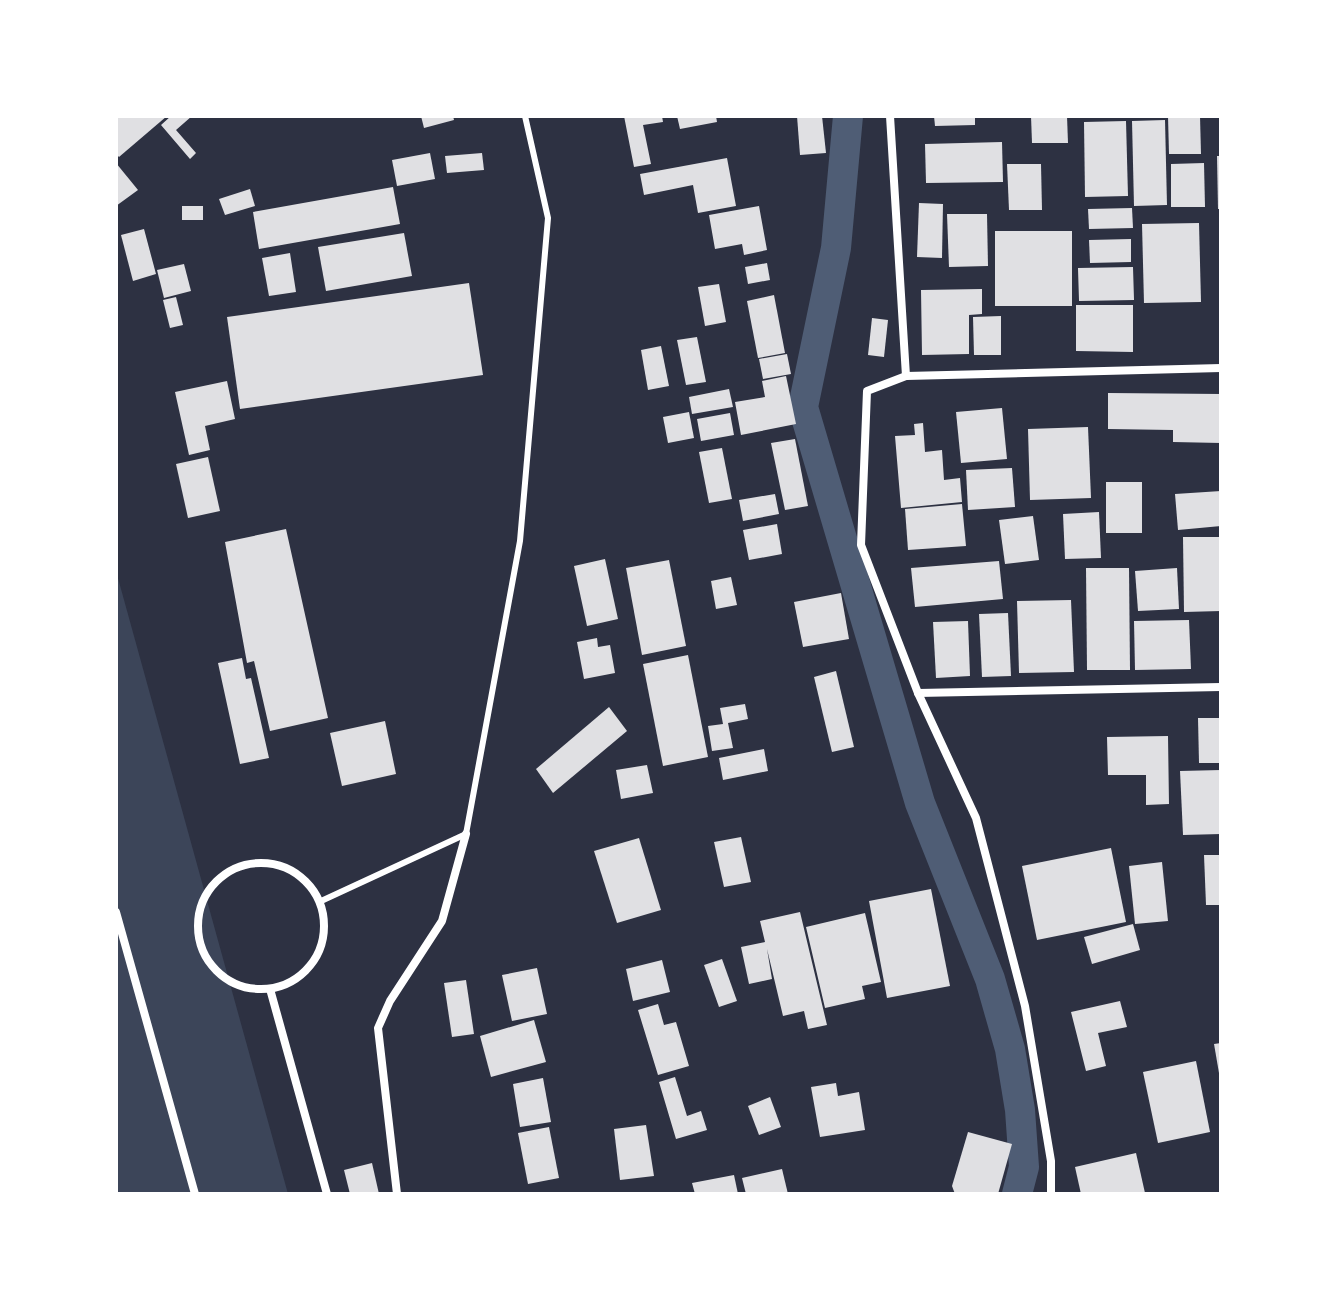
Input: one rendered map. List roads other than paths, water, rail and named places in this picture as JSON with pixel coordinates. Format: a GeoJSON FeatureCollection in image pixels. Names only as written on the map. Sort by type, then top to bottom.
{"type":"FeatureCollection","features":[{"type":"Feature","properties":{"kind":"street"},"geometry":{"type":"LineString","coordinates":[[890,116],[906,376]]}},
{"type":"Feature","properties":{"kind":"street"},"geometry":{"type":"LineString","coordinates":[[1051,1194],[1051,1161],[1025,1006],[976,818],[918,693],[861,545],[867,391],[906,376],[1221,368]]}},
{"type":"Feature","properties":{"kind":"street"},"geometry":{"type":"LineString","coordinates":[[918,693],[1221,687]]}},
{"type":"Feature","properties":{"kind":"street"},"geometry":{"type":"LineString","coordinates":[[397,1194],[378,1028],[390,1001],[442,921],[466,834]]}},
{"type":"Feature","properties":{"kind":"street"},"geometry":{"type":"LineString","coordinates":[[262,863],[282,866],[301,876],[319,902],[324,933],[318,953],[307,970],[290,982],[270,989],[249,988],[229,981],[213,967],[202,949],[197,929],[200,909],[209,890],[222,875],[241,866],[262,863]]}},
{"type":"Feature","properties":{"kind":"street"},"geometry":{"type":"LineString","coordinates":[[116,912],[195,1194]]}},
{"type":"Feature","properties":{"kind":"street"},"geometry":{"type":"LineString","coordinates":[[270,989],[327,1194]]}},
{"type":"Feature","properties":{"kind":"lane"},"geometry":{"type":"LineString","coordinates":[[319,902],[466,834],[520,541],[548,218],[525,116]]}},
{"type":"Feature","properties":{"kind":"waterway"},"geometry":{"type":"LineString","coordinates":[[848,116],[836,248],[803,407],[920,803],[990,979],[1010,1049],[1020,1110],[1024,1167],[1017,1194]]}}]}
